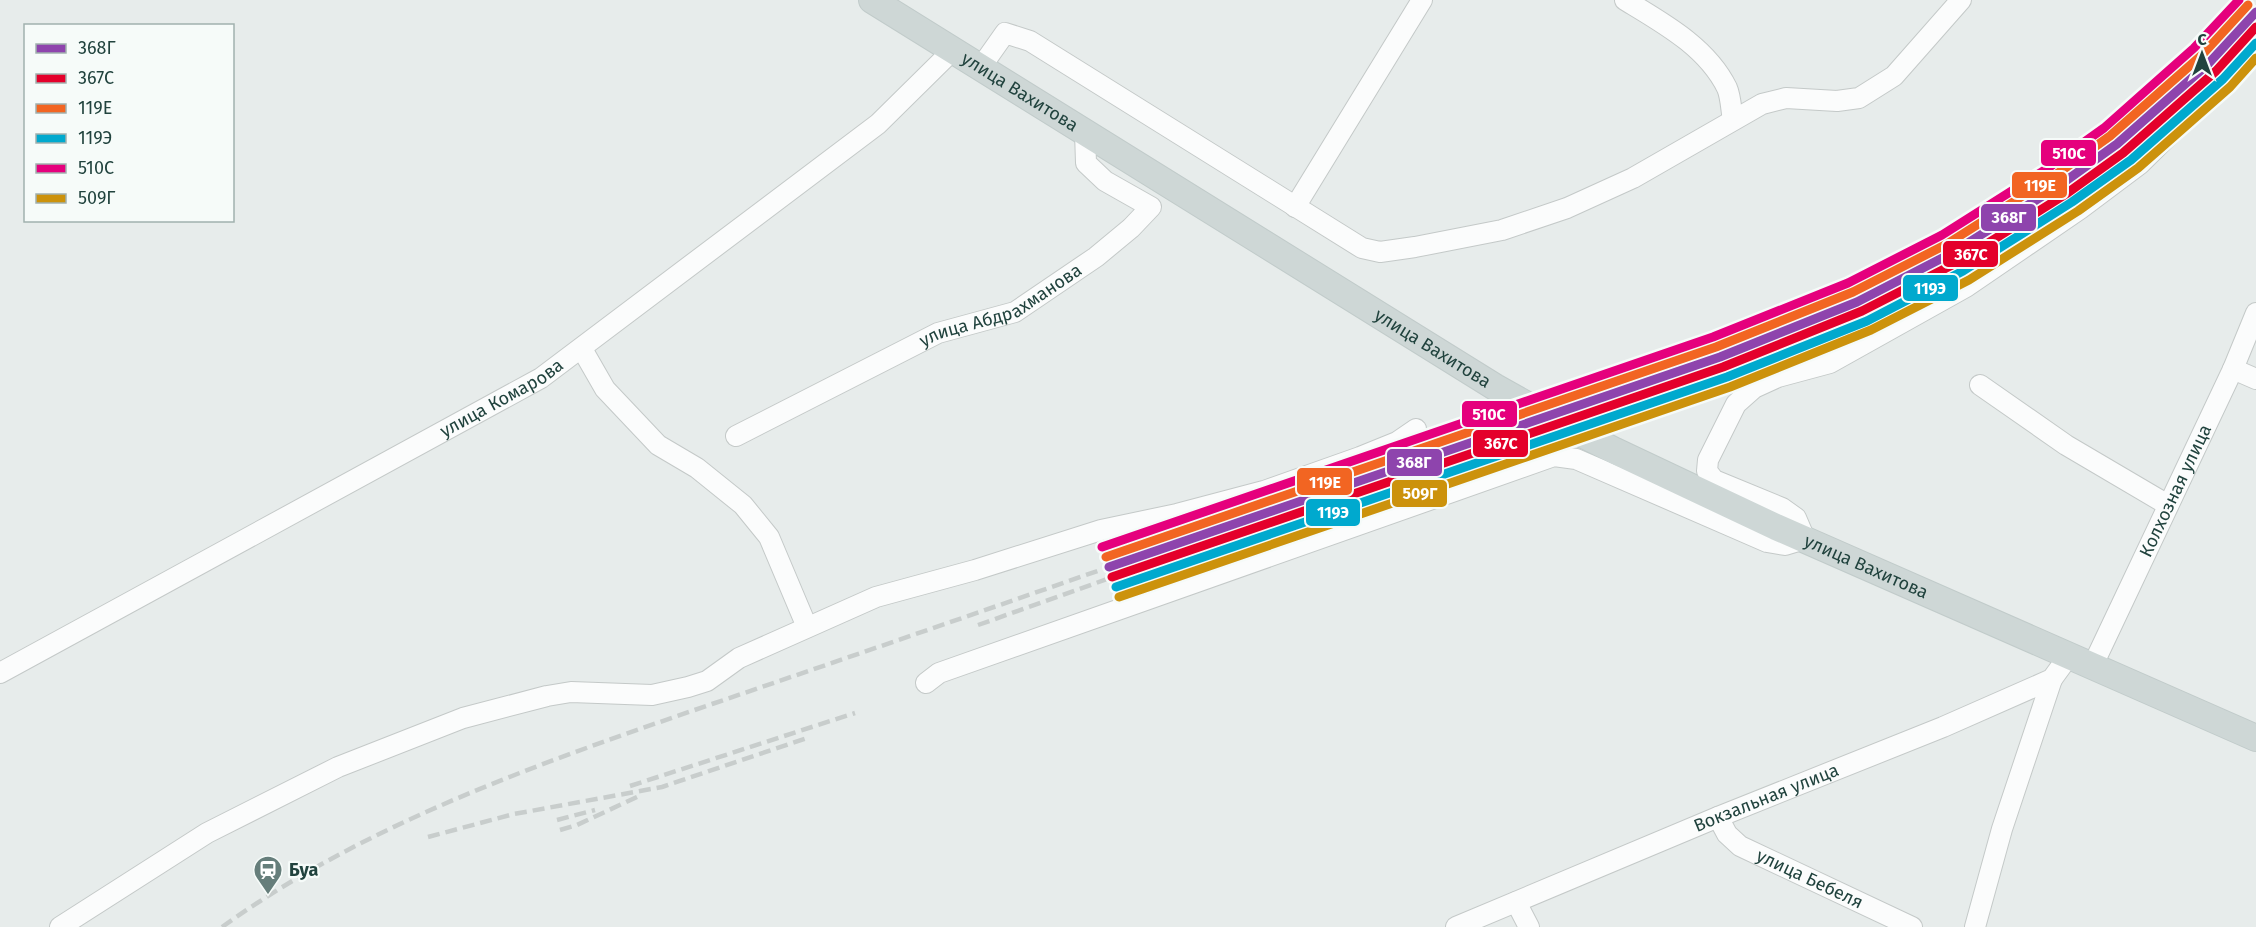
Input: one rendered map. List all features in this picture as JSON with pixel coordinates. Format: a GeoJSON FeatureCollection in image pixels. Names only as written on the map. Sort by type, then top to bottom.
{"type":"FeatureCollection","features":[{"type":"Feature","properties":{"kind":"main road","name":"улица Вахитова"},"geometry":{"type":"LineString","coordinates":[[872,0],[1485,381],[1552,419],[1805,539],[2256,738]]}},
{"type":"Feature","properties":{"kind":"street"},"geometry":{"type":"LineString","coordinates":[[1295,207],[1422,0]]}},
{"type":"Feature","properties":{"kind":"street"},"geometry":{"type":"LineString","coordinates":[[1626,0],[1666,25],[1695,47],[1715,68],[1728,90],[1733,120]]}},
{"type":"Feature","properties":{"kind":"street"},"geometry":{"type":"LineString","coordinates":[[981,67],[1005,33],[1030,41],[1362,248],[1380,252],[1503,230],[1567,208],[1633,178],[1761,104],[1786,98],[1837,101],[1859,98],[1894,76],[1961,0]]}},
{"type":"Feature","properties":{"kind":"street"},"geometry":{"type":"LineString","coordinates":[[926,683],[939,673],[1554,456],[1576,459],[1767,542],[1785,545],[1805,539],[1796,518],[1782,508],[1714,480],[1707,471],[1708,460],[1736,404],[1754,388],[1778,377],[1830,363],[1966,287],[2080,209],[2140,164],[2256,49]]}},
{"type":"Feature","properties":{"kind":"street","name":"улица Комарова"},"geometry":{"type":"LineString","coordinates":[[0,673],[541,378],[878,124],[953,50]]}},
{"type":"Feature","properties":{"kind":"street","name":"улица Абдрахманова"},"geometry":{"type":"LineString","coordinates":[[736,436],[938,333],[1015,312],[1096,257],[1131,228],[1151,207],[1105,181],[1086,163],[1085,132]]}},
{"type":"Feature","properties":{"kind":"street","name":"Колхозная улица"},"geometry":{"type":"LineString","coordinates":[[2092,667],[2233,369],[2256,313]]}},
{"type":"Feature","properties":{"kind":"street"},"geometry":{"type":"LineString","coordinates":[[582,349],[605,389],[657,445],[697,468],[750,513],[769,537],[807,627]]}},
{"type":"Feature","properties":{"kind":"street"},"geometry":{"type":"LineString","coordinates":[[2233,369],[2256,379]]}},
{"type":"Feature","properties":{"kind":"street"},"geometry":{"type":"LineString","coordinates":[[1980,385],[2066,445],[2168,504]]}},
{"type":"Feature","properties":{"kind":"street"},"geometry":{"type":"LineString","coordinates":[[60,927],[207,833],[338,767],[463,718],[571,692],[652,694],[688,687],[707,681],[739,658],[876,597],[975,570],[1101,530],[1177,514],[1264,491],[1397,442],[1416,429]]}},
{"type":"Feature","properties":{"kind":"street"},"geometry":{"type":"LineString","coordinates":[[1975,927],[2002,829],[2052,679],[2068,657]]}},
{"type":"Feature","properties":{"kind":"street","name":"Вокзальная улица"},"geometry":{"type":"LineString","coordinates":[[1456,927],[1719,817],[1943,727],[2052,679]]}},
{"type":"Feature","properties":{"kind":"street","name":"улица Бебеля"},"geometry":{"type":"LineString","coordinates":[[1719,817],[1727,834],[1740,846],[1912,927]]}},
{"type":"Feature","properties":{"kind":"street"},"geometry":{"type":"LineString","coordinates":[[1516,902],[1529,927]]}},
{"type":"Feature","properties":{"kind":"railway"},"geometry":{"type":"LineString","coordinates":[[978,625],[1607,407],[1772,361],[1863,324],[1926,294],[1987,259],[2045,221],[2155,135],[2256,39]]}},
{"type":"Feature","properties":{"kind":"railway"},"geometry":{"type":"LineString","coordinates":[[1251,517],[1289,509]]}},
{"type":"Feature","properties":{"kind":"railway"},"geometry":{"type":"LineString","coordinates":[[222,927],[279,889],[337,856],[397,825],[458,798],[648,726],[1109,567]]}},
{"type":"Feature","properties":{"kind":"railway"},"geometry":{"type":"LineString","coordinates":[[630,786],[855,713]]}},
{"type":"Feature","properties":{"kind":"railway"},"geometry":{"type":"LineString","coordinates":[[428,837],[514,814],[662,787],[810,737]]}},
{"type":"Feature","properties":{"kind":"railway"},"geometry":{"type":"LineString","coordinates":[[560,830],[577,825],[637,797]]}},
{"type":"Feature","properties":{"kind":"railway"},"geometry":{"type":"LineString","coordinates":[[557,820],[595,810]]}},
{"type":"Feature","properties":{"kind":"transit line","name":"510С"},"geometry":{"type":"LineString","coordinates":[[1102,547],[1713,337],[1848,283],[1942,235],[2048,168],[2104,128],[2194,48],[2239,0]]}},
{"type":"Feature","properties":{"kind":"transit line","name":"119Е"},"geometry":{"type":"LineString","coordinates":[[1106,557],[1716,347],[1853,292],[1947,244],[2054,176],[2110,136],[2202,55],[2248,5]]}},
{"type":"Feature","properties":{"kind":"transit line","name":"368Г"},"geometry":{"type":"LineString","coordinates":[[1109,567],[1720,357],[1857,302],[1952,253],[2060,185],[2117,144],[2209,63],[2256,12]]}},
{"type":"Feature","properties":{"kind":"transit line","name":"367С"},"geometry":{"type":"LineString","coordinates":[[1112,577],[1723,367],[1862,311],[1958,262],[2066,194],[2123,153],[2216,71],[2256,27]]}},
{"type":"Feature","properties":{"kind":"transit line","name":"119Э"},"geometry":{"type":"LineString","coordinates":[[1116,587],[1727,377],[1867,321],[1963,271],[2072,202],[2131,160],[2223,79],[2256,43]]}},
{"type":"Feature","properties":{"kind":"transit line","name":"509Г"},"geometry":{"type":"LineString","coordinates":[[1119,597],[1730,387],[1871,330],[1969,280],[2078,211],[2138,168],[2230,87],[2256,58]]}},
{"type":"Feature","properties":{"kind":"place","name":"Буа"},"geometry":{"type":"Point","coordinates":[268,896]}}]}
